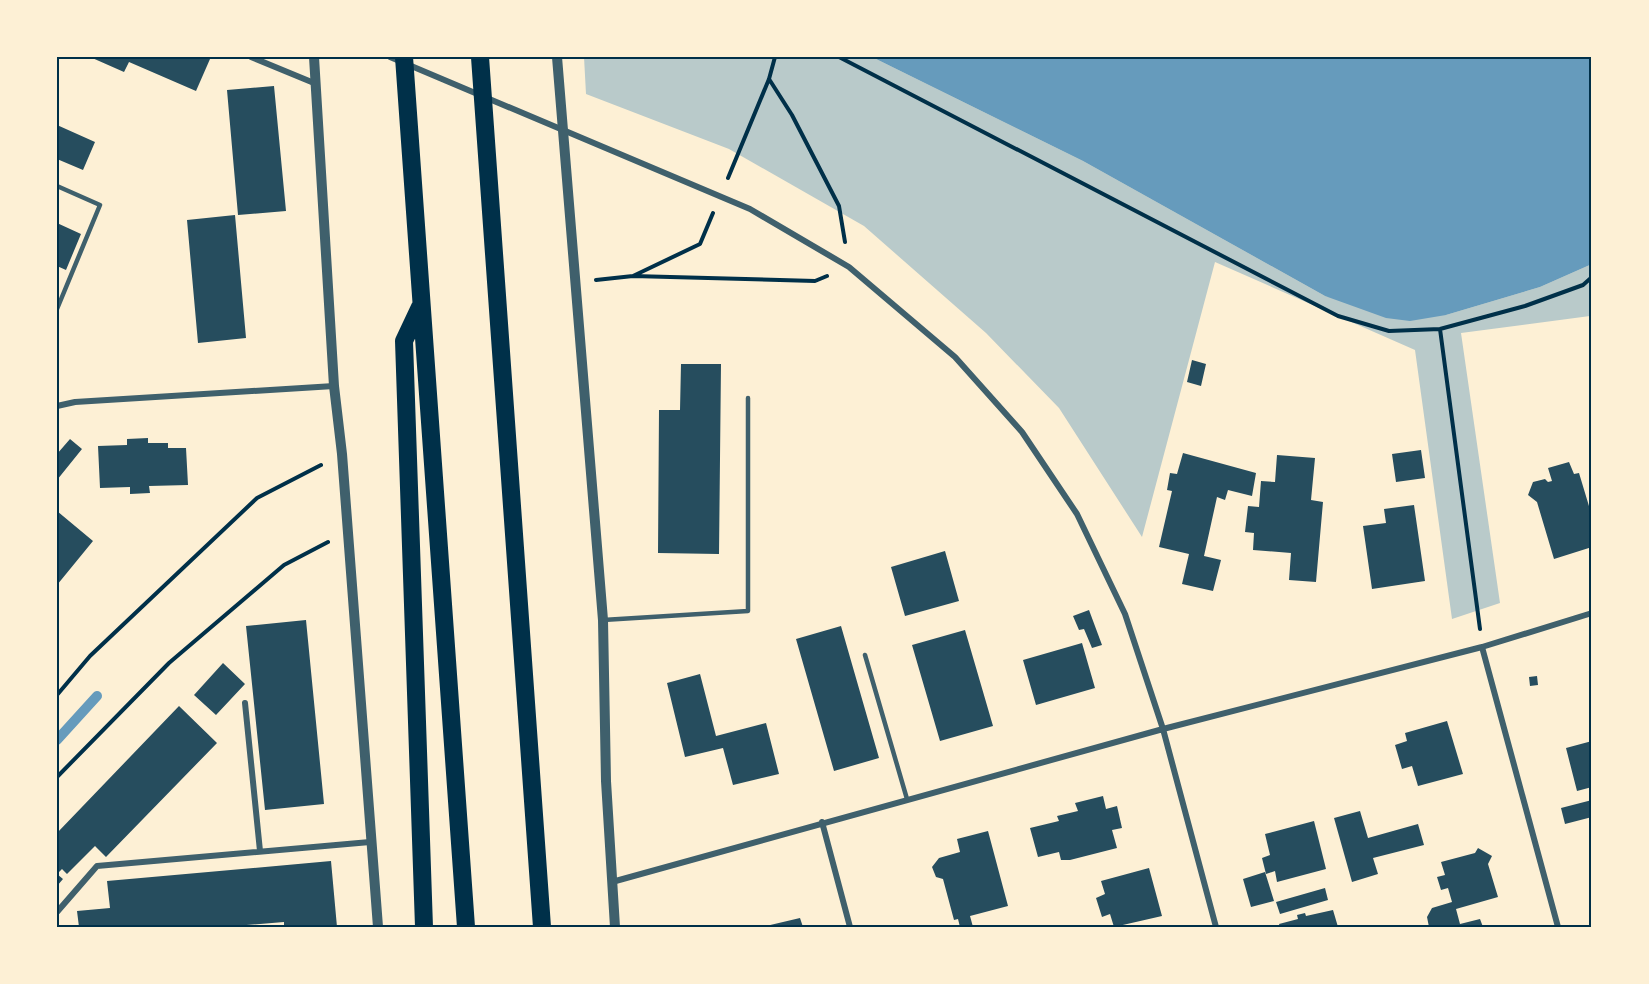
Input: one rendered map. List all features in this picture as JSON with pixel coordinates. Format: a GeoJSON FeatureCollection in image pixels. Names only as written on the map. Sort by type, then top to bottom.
{"type":"FeatureCollection","features":[{"type":"Feature","properties":{"kind":"highway"},"geometry":{"type":"LineString","coordinates":[[404,57],[466,927]]}},
{"type":"Feature","properties":{"kind":"highway"},"geometry":{"type":"LineString","coordinates":[[480,57],[542,927]]}},
{"type":"Feature","properties":{"kind":"highway"},"geometry":{"type":"LineString","coordinates":[[421,306],[404,341],[424,927]]}},
{"type":"Feature","properties":{"kind":"street"},"geometry":{"type":"LineString","coordinates":[[251,57],[314,83]]}},
{"type":"Feature","properties":{"kind":"street"},"geometry":{"type":"LineString","coordinates":[[314,57],[334,386],[342,454],[378,927]]}},
{"type":"Feature","properties":{"kind":"street"},"geometry":{"type":"LineString","coordinates":[[390,57],[750,209],[849,267],[955,357],[1022,432],[1077,514],[1125,614],[1163,729],[1216,927]]}},
{"type":"Feature","properties":{"kind":"street"},"geometry":{"type":"LineString","coordinates":[[557,57],[603,620],[606,781],[615,927]]}},
{"type":"Feature","properties":{"kind":"street"},"geometry":{"type":"LineString","coordinates":[[57,406],[75,402],[334,386]]}},
{"type":"Feature","properties":{"kind":"street"},"geometry":{"type":"LineString","coordinates":[[612,882],[1163,729],[1482,647],[1592,613]]}},
{"type":"Feature","properties":{"kind":"street"},"geometry":{"type":"LineString","coordinates":[[1482,647],[1558,927]]}},
{"type":"Feature","properties":{"kind":"street"},"geometry":{"type":"LineString","coordinates":[[245,703],[260,851]]}},
{"type":"Feature","properties":{"kind":"street"},"geometry":{"type":"LineString","coordinates":[[822,822],[850,927]]}},
{"type":"Feature","properties":{"kind":"street"},"geometry":{"type":"LineString","coordinates":[[57,912],[97,866],[370,842]]}},
{"type":"Feature","properties":{"kind":"lane"},"geometry":{"type":"LineString","coordinates":[[57,186],[100,205],[57,309]]}},
{"type":"Feature","properties":{"kind":"lane"},"geometry":{"type":"LineString","coordinates":[[603,620],[748,610],[748,398]]}},
{"type":"Feature","properties":{"kind":"lane"},"geometry":{"type":"LineString","coordinates":[[865,655],[907,799]]}},
{"type":"Feature","properties":{"kind":"path"},"geometry":{"type":"LineString","coordinates":[[633,276],[815,281],[849,267],[839,206],[792,115],[769,79],[774,57]]}},
{"type":"Feature","properties":{"kind":"path"},"geometry":{"type":"LineString","coordinates":[[839,57],[1338,316],[1389,331],[1440,329],[1525,306],[1583,285],[1592,277]]}},
{"type":"Feature","properties":{"kind":"path"},"geometry":{"type":"LineString","coordinates":[[1440,329],[1482,647]]}},
{"type":"Feature","properties":{"kind":"path"},"geometry":{"type":"LineString","coordinates":[[57,695],[90,656],[256,498],[342,454]]}},
{"type":"Feature","properties":{"kind":"path"},"geometry":{"type":"LineString","coordinates":[[57,777],[169,663],[284,565],[347,532]]}},
{"type":"Feature","properties":{"kind":"shaded area"},"geometry":{"type":"Polygon","coordinates":[[[584,57],[872,57],[1083,161],[1325,296],[1446,315],[1540,287],[1592,264],[1592,314],[1590,316],[1461,333],[1500,603],[1452,619],[1415,350],[1215,262],[1142,537],[1059,408],[986,333],[864,226],[729,149],[586,94],[584,57]]]}},
{"type":"Feature","properties":{"kind":"water"},"geometry":{"type":"Polygon","coordinates":[[[872,57],[1592,57],[1592,264],[1540,287],[1446,315],[1410,321],[1386,318],[1325,296],[1083,161],[872,57]]]}},
{"type":"Feature","properties":{"kind":"building"},"geometry":{"type":"Polygon","coordinates":[[[90,57],[206,57],[210,59],[196,91],[129,62],[124,72],[90,57]]]}},
{"type":"Feature","properties":{"kind":"building"},"geometry":{"type":"Polygon","coordinates":[[[274,86],[286,211],[238,215],[227,90],[274,86]]]}},
{"type":"Feature","properties":{"kind":"building"},"geometry":{"type":"Polygon","coordinates":[[[57,125],[95,142],[83,170],[57,159],[57,125]]]}},
{"type":"Feature","properties":{"kind":"building"},"geometry":{"type":"Polygon","coordinates":[[[235,215],[246,338],[198,343],[187,220],[235,215]]]}},
{"type":"Feature","properties":{"kind":"building"},"geometry":{"type":"Polygon","coordinates":[[[57,223],[81,234],[66,270],[57,266],[57,223]]]}},
{"type":"Feature","properties":{"kind":"building"},"geometry":{"type":"Polygon","coordinates":[[[1192,360],[1206,364],[1201,386],[1187,382],[1192,360]]]}},
{"type":"Feature","properties":{"kind":"building"},"geometry":{"type":"Polygon","coordinates":[[[681,364],[721,364],[719,554],[658,553],[659,410],[680,410],[681,364]]]}},
{"type":"Feature","properties":{"kind":"building"},"geometry":{"type":"Polygon","coordinates":[[[148,438],[148,443],[168,443],[168,448],[186,448],[188,485],[149,486],[150,493],[130,494],[130,487],[100,488],[98,446],[127,445],[127,439],[148,438]]]}},
{"type":"Feature","properties":{"kind":"building"},"geometry":{"type":"Polygon","coordinates":[[[70,439],[82,449],[57,480],[57,454],[70,439]]]}},
{"type":"Feature","properties":{"kind":"building"},"geometry":{"type":"Polygon","coordinates":[[[1421,450],[1425,478],[1396,482],[1392,454],[1421,450]]]}},
{"type":"Feature","properties":{"kind":"building"},"geometry":{"type":"Polygon","coordinates":[[[1183,453],[1256,473],[1252,496],[1228,490],[1225,500],[1217,497],[1204,556],[1221,560],[1213,591],[1182,584],[1189,554],[1159,547],[1172,491],[1167,490],[1170,473],[1177,474],[1183,453]]]}},
{"type":"Feature","properties":{"kind":"building"},"geometry":{"type":"Polygon","coordinates":[[[1277,455],[1315,458],[1311,500],[1323,502],[1316,582],[1289,580],[1291,553],[1253,550],[1254,533],[1245,532],[1248,506],[1259,507],[1261,481],[1275,482],[1277,455]]]}},
{"type":"Feature","properties":{"kind":"building"},"geometry":{"type":"Polygon","coordinates":[[[1569,462],[1574,474],[1579,473],[1592,516],[1592,547],[1554,559],[1537,502],[1528,495],[1533,482],[1545,479],[1548,482],[1552,481],[1548,468],[1569,462]]]}},
{"type":"Feature","properties":{"kind":"building"},"geometry":{"type":"Polygon","coordinates":[[[1414,505],[1425,581],[1372,589],[1363,526],[1386,523],[1384,509],[1414,505]]]}},
{"type":"Feature","properties":{"kind":"building"},"geometry":{"type":"Polygon","coordinates":[[[57,511],[93,541],[57,585],[57,511]]]}},
{"type":"Feature","properties":{"kind":"building"},"geometry":{"type":"Polygon","coordinates":[[[945,551],[959,601],[905,616],[891,567],[945,551]]]}},
{"type":"Feature","properties":{"kind":"building"},"geometry":{"type":"Polygon","coordinates":[[[1089,610],[1102,645],[1092,648],[1084,629],[1079,630],[1073,616],[1089,610]]]}},
{"type":"Feature","properties":{"kind":"building"},"geometry":{"type":"Polygon","coordinates":[[[306,620],[324,804],[265,810],[246,626],[306,620]]]}},
{"type":"Feature","properties":{"kind":"building"},"geometry":{"type":"Polygon","coordinates":[[[841,626],[879,758],[834,771],[796,639],[841,626]]]}},
{"type":"Feature","properties":{"kind":"building"},"geometry":{"type":"Polygon","coordinates":[[[965,630],[993,726],[940,741],[912,645],[965,630]]]}},
{"type":"Feature","properties":{"kind":"building"},"geometry":{"type":"Polygon","coordinates":[[[1082,643],[1095,688],[1036,705],[1023,660],[1082,643]]]}},
{"type":"Feature","properties":{"kind":"building"},"geometry":{"type":"Polygon","coordinates":[[[223,663],[245,684],[216,715],[194,695],[223,663]]]}},
{"type":"Feature","properties":{"kind":"building"},"geometry":{"type":"Polygon","coordinates":[[[700,674],[716,736],[766,723],[779,774],[733,785],[723,748],[685,757],[667,683],[700,674]]]}},
{"type":"Feature","properties":{"kind":"building"},"geometry":{"type":"Polygon","coordinates":[[[1537,676],[1538,685],[1530,686],[1529,677],[1537,676]]]}},
{"type":"Feature","properties":{"kind":"building"},"geometry":{"type":"Polygon","coordinates":[[[179,706],[217,743],[106,857],[95,846],[67,874],[62,869],[57,874],[57,833],[179,706]]]}},
{"type":"Feature","properties":{"kind":"building"},"geometry":{"type":"Polygon","coordinates":[[[1447,721],[1463,774],[1418,786],[1412,766],[1402,769],[1395,745],[1407,741],[1405,733],[1447,721]]]}},
{"type":"Feature","properties":{"kind":"building"},"geometry":{"type":"Polygon","coordinates":[[[1592,741],[1592,787],[1577,791],[1566,748],[1592,741]]]}},
{"type":"Feature","properties":{"kind":"building"},"geometry":{"type":"Polygon","coordinates":[[[1103,796],[1106,809],[1117,806],[1122,828],[1112,830],[1117,848],[1070,860],[1061,860],[1059,852],[1038,857],[1030,828],[1059,821],[1057,816],[1078,811],[1075,803],[1103,796]]]}},
{"type":"Feature","properties":{"kind":"building"},"geometry":{"type":"Polygon","coordinates":[[[1592,800],[1592,817],[1565,824],[1561,808],[1592,800]]]}},
{"type":"Feature","properties":{"kind":"building"},"geometry":{"type":"Polygon","coordinates":[[[1360,811],[1368,838],[1418,824],[1424,845],[1373,858],[1378,874],[1352,882],[1334,818],[1360,811]]]}},
{"type":"Feature","properties":{"kind":"building"},"geometry":{"type":"Polygon","coordinates":[[[1314,821],[1326,869],[1277,882],[1275,871],[1266,874],[1262,858],[1270,855],[1265,834],[1314,821]]]}},
{"type":"Feature","properties":{"kind":"building"},"geometry":{"type":"Polygon","coordinates":[[[988,831],[1008,906],[970,916],[973,927],[960,927],[958,919],[954,920],[943,879],[936,877],[932,867],[939,858],[960,852],[957,839],[988,831]]]}},
{"type":"Feature","properties":{"kind":"building"},"geometry":{"type":"Polygon","coordinates":[[[1478,848],[1492,856],[1488,864],[1498,897],[1456,909],[1460,924],[1480,919],[1483,927],[1429,927],[1427,917],[1432,908],[1452,902],[1448,888],[1441,890],[1437,877],[1445,875],[1441,862],[1475,853],[1478,848]]]}},
{"type":"Feature","properties":{"kind":"building"},"geometry":{"type":"Polygon","coordinates":[[[331,861],[337,927],[284,927],[284,922],[221,927],[79,927],[77,911],[110,908],[107,881],[331,861]]]}},
{"type":"Feature","properties":{"kind":"building"},"geometry":{"type":"Polygon","coordinates":[[[1149,868],[1162,916],[1114,927],[1110,914],[1102,917],[1096,898],[1105,894],[1101,881],[1149,868]]]}},
{"type":"Feature","properties":{"kind":"building"},"geometry":{"type":"Polygon","coordinates":[[[1265,872],[1274,901],[1251,907],[1243,879],[1265,872]]]}},
{"type":"Feature","properties":{"kind":"building"},"geometry":{"type":"Polygon","coordinates":[[[57,874],[63,879],[57,886],[57,874]]]}},
{"type":"Feature","properties":{"kind":"building"},"geometry":{"type":"Polygon","coordinates":[[[1325,888],[1328,900],[1280,914],[1276,902],[1325,888]]]}},
{"type":"Feature","properties":{"kind":"building"},"geometry":{"type":"Polygon","coordinates":[[[1333,910],[1338,927],[1280,927],[1279,924],[1298,919],[1297,915],[1305,913],[1306,916],[1333,910]]]}},
{"type":"Feature","properties":{"kind":"building"},"geometry":{"type":"Polygon","coordinates":[[[800,918],[803,927],[766,926],[800,918]]]}},
{"type":"Feature","properties":{"kind":"waterway"},"geometry":{"type":"LineString","coordinates":[[57,740],[97,696]]}}]}
